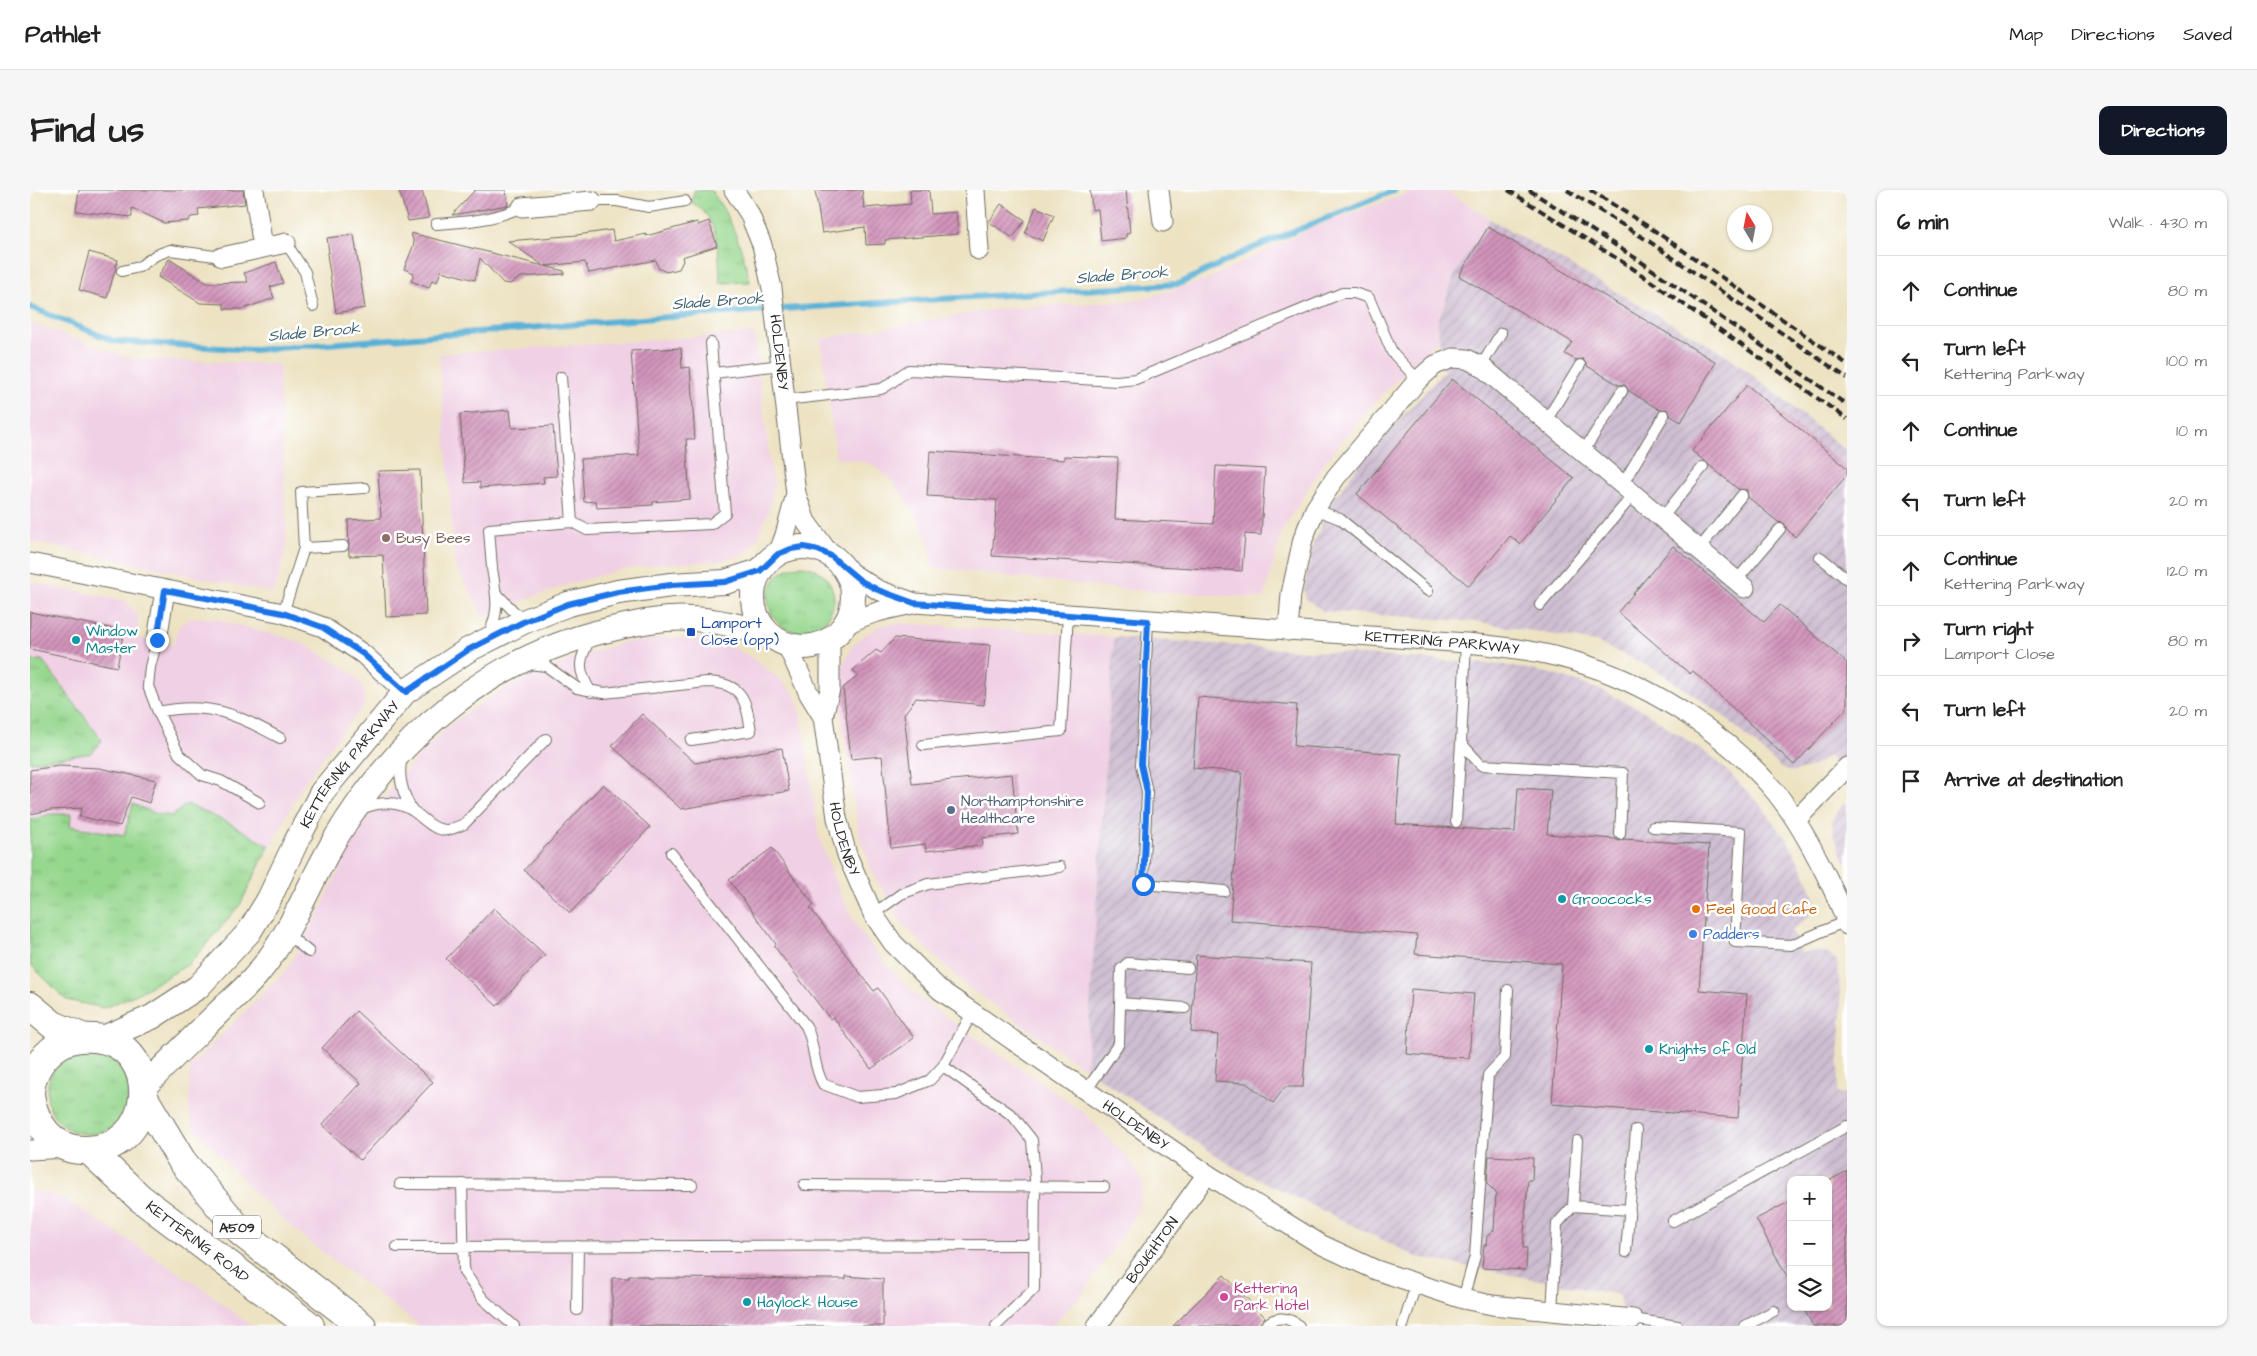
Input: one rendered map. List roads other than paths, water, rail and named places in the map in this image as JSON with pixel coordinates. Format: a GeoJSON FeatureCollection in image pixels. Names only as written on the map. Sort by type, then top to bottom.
{"type":"FeatureCollection","features":[{"type":"Feature","properties":{"kind":"main road"},"geometry":{"type":"LineString","coordinates":[[30,1006],[53,1025],[117,1045],[130,1056],[139,1070],[144,1093],[141,1114],[133,1128],[121,1140],[107,1148],[79,1149],[52,1139],[40,1126],[32,1110],[30,1087],[38,1066],[49,1052],[64,1042],[92,1038]]}},
{"type":"Feature","properties":{"kind":"main road","name":"A509"},"geometry":{"type":"LineString","coordinates":[[144,1093],[182,1161],[243,1234],[362,1326]]}},
{"type":"Feature","properties":{"kind":"main road","name":"KETTERING ROAD"},"geometry":{"type":"LineString","coordinates":[[79,1149],[140,1198],[310,1326]]}},
{"type":"Feature","properties":{"kind":"street"},"geometry":{"type":"LineString","coordinates":[[254,190],[263,247]]}},
{"type":"Feature","properties":{"kind":"street","name":"HOLDENBY"},"geometry":{"type":"LineString","coordinates":[[734,190],[749,212],[759,237],[772,288],[796,494],[806,522],[837,562]]}},
{"type":"Feature","properties":{"kind":"street"},"geometry":{"type":"LineString","coordinates":[[975,190],[978,250]]}},
{"type":"Feature","properties":{"kind":"street"},"geometry":{"type":"LineString","coordinates":[[1159,190],[1163,222]]}},
{"type":"Feature","properties":{"kind":"street"},"geometry":{"type":"LineString","coordinates":[[522,207],[546,198],[592,201]]}},
{"type":"Feature","properties":{"kind":"street"},"geometry":{"type":"LineString","coordinates":[[222,257],[286,242]]}},
{"type":"Feature","properties":{"kind":"street"},"geometry":{"type":"LineString","coordinates":[[1288,630],[1296,566],[1303,539],[1316,509],[1336,478],[1418,380],[1435,366],[1453,358],[1467,359],[1481,366],[1740,584]]}},
{"type":"Feature","properties":{"kind":"street","name":"HOLDENBY"},"geometry":{"type":"LineString","coordinates":[[778,554],[796,494]]}},
{"type":"Feature","properties":{"kind":"street"},"geometry":{"type":"LineString","coordinates":[[144,1093],[259,973],[287,934],[334,841],[375,783],[416,734],[463,695],[517,662],[594,633],[644,621],[689,619],[734,624],[778,640],[802,648],[817,646],[837,633],[851,612],[853,597],[851,581],[837,562],[818,550],[804,547],[791,549],[778,554],[760,571],[754,587],[753,604],[758,620],[778,640]]}},
{"type":"Feature","properties":{"kind":"street","name":"KETTERING PARKWAY"},"geometry":{"type":"LineString","coordinates":[[837,562],[878,590],[914,603],[1466,643],[1516,648],[1590,666],[1673,706],[1708,730],[1743,759],[1773,789],[1796,820],[1813,848],[1847,923]]}},
{"type":"Feature","properties":{"kind":"street"},"geometry":{"type":"LineString","coordinates":[[30,563],[283,613],[322,627],[363,654],[406,692]]}},
{"type":"Feature","properties":{"kind":"street","name":"KETTERING PARKWAY"},"geometry":{"type":"LineString","coordinates":[[92,1038],[152,1017],[198,987],[249,932],[269,899],[322,792],[406,692],[468,650],[523,622],[568,604],[618,592],[671,585],[725,582],[760,571]]}},
{"type":"Feature","properties":{"kind":"street"},"geometry":{"type":"LineString","coordinates":[[157,640],[165,590]]}},
{"type":"Feature","properties":{"kind":"street","name":"KETTERING PARKWAY"},"geometry":{"type":"LineString","coordinates":[[837,633],[856,618],[914,603]]}},
{"type":"Feature","properties":{"kind":"street","name":"HOLDENBY"},"geometry":{"type":"LineString","coordinates":[[837,633],[830,689],[823,717],[837,818],[847,855],[873,914],[893,943],[940,990],[1207,1174],[1320,1244],[1376,1270],[1416,1284],[1492,1306],[1633,1319]]}},
{"type":"Feature","properties":{"kind":"street","name":"HOLDENBY"},"geometry":{"type":"LineString","coordinates":[[778,640],[823,717]]}},
{"type":"Feature","properties":{"kind":"street"},"geometry":{"type":"LineString","coordinates":[[1796,820],[1847,767]]}},
{"type":"Feature","properties":{"kind":"street"},"geometry":{"type":"LineString","coordinates":[[30,1150],[79,1149]]}},
{"type":"Feature","properties":{"kind":"street","name":"BOUGHTON"},"geometry":{"type":"LineString","coordinates":[[1097,1326],[1207,1174]]}},
{"type":"Feature","properties":{"kind":"lane"},"geometry":{"type":"LineString","coordinates":[[592,201],[617,202],[649,207],[685,201]]}},
{"type":"Feature","properties":{"kind":"lane"},"geometry":{"type":"LineString","coordinates":[[436,224],[483,221],[504,216],[522,207]]}},
{"type":"Feature","properties":{"kind":"lane"},"geometry":{"type":"LineString","coordinates":[[286,242],[306,272],[313,306]]}},
{"type":"Feature","properties":{"kind":"lane"},"geometry":{"type":"LineString","coordinates":[[122,271],[139,267],[156,255],[170,250],[222,257]]}},
{"type":"Feature","properties":{"kind":"lane"},"geometry":{"type":"LineString","coordinates":[[785,400],[881,389],[892,384],[898,376],[909,370],[1117,381],[1136,379],[1342,293],[1354,293],[1369,298],[1392,352],[1418,380]]}},
{"type":"Feature","properties":{"kind":"lane"},"geometry":{"type":"LineString","coordinates":[[1481,366],[1501,333]]}},
{"type":"Feature","properties":{"kind":"lane"},"geometry":{"type":"LineString","coordinates":[[485,641],[494,624],[498,595],[492,568],[489,529],[572,522],[586,530],[711,524],[725,513],[711,343]]}},
{"type":"Feature","properties":{"kind":"lane"},"geometry":{"type":"LineString","coordinates":[[1546,421],[1580,365]]}},
{"type":"Feature","properties":{"kind":"lane"},"geometry":{"type":"LineString","coordinates":[[714,373],[781,366]]}},
{"type":"Feature","properties":{"kind":"lane"},"geometry":{"type":"LineString","coordinates":[[561,377],[572,522]]}},
{"type":"Feature","properties":{"kind":"lane"},"geometry":{"type":"LineString","coordinates":[[1583,452],[1622,391]]}},
{"type":"Feature","properties":{"kind":"lane"},"geometry":{"type":"LineString","coordinates":[[1540,605],[1628,490],[1664,415]]}},
{"type":"Feature","properties":{"kind":"lane"},"geometry":{"type":"LineString","coordinates":[[1662,518],[1703,467]]}},
{"type":"Feature","properties":{"kind":"lane"},"geometry":{"type":"LineString","coordinates":[[283,613],[304,548],[301,492],[366,488]]}},
{"type":"Feature","properties":{"kind":"lane"},"geometry":{"type":"LineString","coordinates":[[1699,549],[1742,495]]}},
{"type":"Feature","properties":{"kind":"lane"},"geometry":{"type":"LineString","coordinates":[[1316,509],[1340,519],[1428,591]]}},
{"type":"Feature","properties":{"kind":"lane"},"geometry":{"type":"LineString","coordinates":[[1740,584],[1780,529]]}},
{"type":"Feature","properties":{"kind":"lane"},"geometry":{"type":"LineString","coordinates":[[304,548],[344,546]]}},
{"type":"Feature","properties":{"kind":"lane"},"geometry":{"type":"LineString","coordinates":[[1820,557],[1847,579]]}},
{"type":"Feature","properties":{"kind":"lane"},"geometry":{"type":"LineString","coordinates":[[498,595],[523,622]]}},
{"type":"Feature","properties":{"kind":"lane"},"geometry":{"type":"LineString","coordinates":[[923,745],[1061,731],[1068,615]]}},
{"type":"Feature","properties":{"kind":"lane"},"geometry":{"type":"LineString","coordinates":[[1148,621],[1141,764],[1147,792],[1143,884],[1224,890]]}},
{"type":"Feature","properties":{"kind":"lane"},"geometry":{"type":"LineString","coordinates":[[592,692],[584,680],[580,663],[583,652],[594,633]]}},
{"type":"Feature","properties":{"kind":"lane"},"geometry":{"type":"LineString","coordinates":[[157,640],[148,676],[148,686],[158,712],[179,754],[188,764],[202,774],[221,781],[260,803]]}},
{"type":"Feature","properties":{"kind":"lane"},"geometry":{"type":"LineString","coordinates":[[1456,822],[1466,643]]}},
{"type":"Feature","properties":{"kind":"lane"},"geometry":{"type":"LineString","coordinates":[[517,662],[546,666],[577,688],[592,692],[604,693],[707,682],[723,683],[733,688],[740,695],[747,708],[751,732],[691,740]]}},
{"type":"Feature","properties":{"kind":"lane"},"geometry":{"type":"LineString","coordinates":[[158,712],[180,707],[210,708],[248,720],[280,738]]}},
{"type":"Feature","properties":{"kind":"lane"},"geometry":{"type":"LineString","coordinates":[[405,748],[400,763],[400,778],[407,801],[412,810],[432,827],[446,830],[464,824],[546,739]]}},
{"type":"Feature","properties":{"kind":"lane"},"geometry":{"type":"LineString","coordinates":[[1461,743],[1481,765],[1623,773],[1620,834]]}},
{"type":"Feature","properties":{"kind":"lane"},"geometry":{"type":"LineString","coordinates":[[350,818],[361,809],[374,804],[388,802],[412,810]]}},
{"type":"Feature","properties":{"kind":"lane"},"geometry":{"type":"LineString","coordinates":[[1652,827],[1741,832],[1735,942],[1791,945],[1847,923]]}},
{"type":"Feature","properties":{"kind":"lane"},"geometry":{"type":"LineString","coordinates":[[671,853],[806,1026],[813,1042],[816,1070],[823,1084],[857,1097],[896,1094],[930,1080],[943,1066],[972,1013]]}},
{"type":"Feature","properties":{"kind":"lane"},"geometry":{"type":"LineString","coordinates":[[873,914],[901,894],[928,884],[1060,867]]}},
{"type":"Feature","properties":{"kind":"lane"},"geometry":{"type":"LineString","coordinates":[[287,934],[309,952]]}},
{"type":"Feature","properties":{"kind":"lane"},"geometry":{"type":"LineString","coordinates":[[1086,1091],[1118,1043],[1121,970],[1128,964],[1188,968]]}},
{"type":"Feature","properties":{"kind":"lane"},"geometry":{"type":"LineString","coordinates":[[1462,1298],[1474,1256],[1488,1076],[1505,1057],[1508,990]]}},
{"type":"Feature","properties":{"kind":"lane"},"geometry":{"type":"LineString","coordinates":[[1120,1003],[1185,1008]]}},
{"type":"Feature","properties":{"kind":"lane"},"geometry":{"type":"LineString","coordinates":[[943,1066],[1013,1116],[1032,1140],[1035,1186],[1034,1289],[996,1326]]}},
{"type":"Feature","properties":{"kind":"lane"},"geometry":{"type":"LineString","coordinates":[[1673,1221],[1847,1126]]}},
{"type":"Feature","properties":{"kind":"lane"},"geometry":{"type":"LineString","coordinates":[[1626,1252],[1636,1130]]}},
{"type":"Feature","properties":{"kind":"lane"},"geometry":{"type":"LineString","coordinates":[[1552,1312],[1557,1224],[1574,1206],[1577,1141]]}},
{"type":"Feature","properties":{"kind":"lane"},"geometry":{"type":"LineString","coordinates":[[400,1184],[692,1185]]}},
{"type":"Feature","properties":{"kind":"lane"},"geometry":{"type":"LineString","coordinates":[[462,1184],[464,1272],[484,1299],[514,1326]]}},
{"type":"Feature","properties":{"kind":"lane"},"geometry":{"type":"LineString","coordinates":[[804,1185],[1104,1187]]}},
{"type":"Feature","properties":{"kind":"lane"},"geometry":{"type":"LineString","coordinates":[[1574,1206],[1630,1210]]}},
{"type":"Feature","properties":{"kind":"lane"},"geometry":{"type":"LineString","coordinates":[[577,1310],[578,1246]]}},
{"type":"Feature","properties":{"kind":"lane"},"geometry":{"type":"LineString","coordinates":[[397,1247],[1034,1246]]}},
{"type":"Feature","properties":{"kind":"lane"},"geometry":{"type":"LineString","coordinates":[[1403,1326],[1416,1284]]}},
{"type":"Feature","properties":{"kind":"lane"},"geometry":{"type":"LineString","coordinates":[[1746,1326],[1774,1311]]}},
{"type":"Feature","properties":{"kind":"lane"},"geometry":{"type":"LineString","coordinates":[[1265,1326],[1278,1318],[1286,1319],[1299,1326]]}},
{"type":"Feature","properties":{"kind":"lane"},"geometry":{"type":"LineString","coordinates":[[1633,1319],[1678,1326]]}},
{"type":"Feature","properties":{"kind":"waterway","name":"Slade Brook"},"geometry":{"type":"LineString","coordinates":[[30,307],[114,341],[252,350],[705,314],[1179,284],[1251,249],[1395,190]]}},
{"type":"Feature","properties":{"kind":"railway"},"geometry":{"type":"LineString","coordinates":[[1508,190],[1632,268],[1847,419]]}},
{"type":"Feature","properties":{"kind":"railway"},"geometry":{"type":"LineString","coordinates":[[1529,190],[1637,259],[1847,405]]}},
{"type":"Feature","properties":{"kind":"railway"},"geometry":{"type":"LineString","coordinates":[[1567,190],[1650,242],[1847,378]]}},
{"type":"Feature","properties":{"kind":"railway"},"geometry":{"type":"LineString","coordinates":[[1590,190],[1655,231],[1847,364]]}},
{"type":"Feature","properties":{"kind":"place","name":"Busy Bees"},"geometry":{"type":"Point","coordinates":[386,538]}},
{"type":"Feature","properties":{"kind":"place","name":"Lamport Close (opp)"},"geometry":{"type":"Point","coordinates":[691,632]}},
{"type":"Feature","properties":{"kind":"place","name":"Window Master"},"geometry":{"type":"Point","coordinates":[76,640]}},
{"type":"Feature","properties":{"kind":"place","name":"Northamptonshire Healthcare"},"geometry":{"type":"Point","coordinates":[951,810]}},
{"type":"Feature","properties":{"kind":"place","name":"Groococks"},"geometry":{"type":"Point","coordinates":[1562,899]}},
{"type":"Feature","properties":{"kind":"place","name":"Feel Good Cafe"},"geometry":{"type":"Point","coordinates":[1696,909]}},
{"type":"Feature","properties":{"kind":"place","name":"Padders"},"geometry":{"type":"Point","coordinates":[1693,934]}},
{"type":"Feature","properties":{"kind":"place","name":"Knights of Old"},"geometry":{"type":"Point","coordinates":[1649,1049]}},
{"type":"Feature","properties":{"kind":"place","name":"Kettering Park Hotel"},"geometry":{"type":"Point","coordinates":[1224,1297]}},
{"type":"Feature","properties":{"kind":"place","name":"Haylock House"},"geometry":{"type":"Point","coordinates":[747,1302]}}]}
